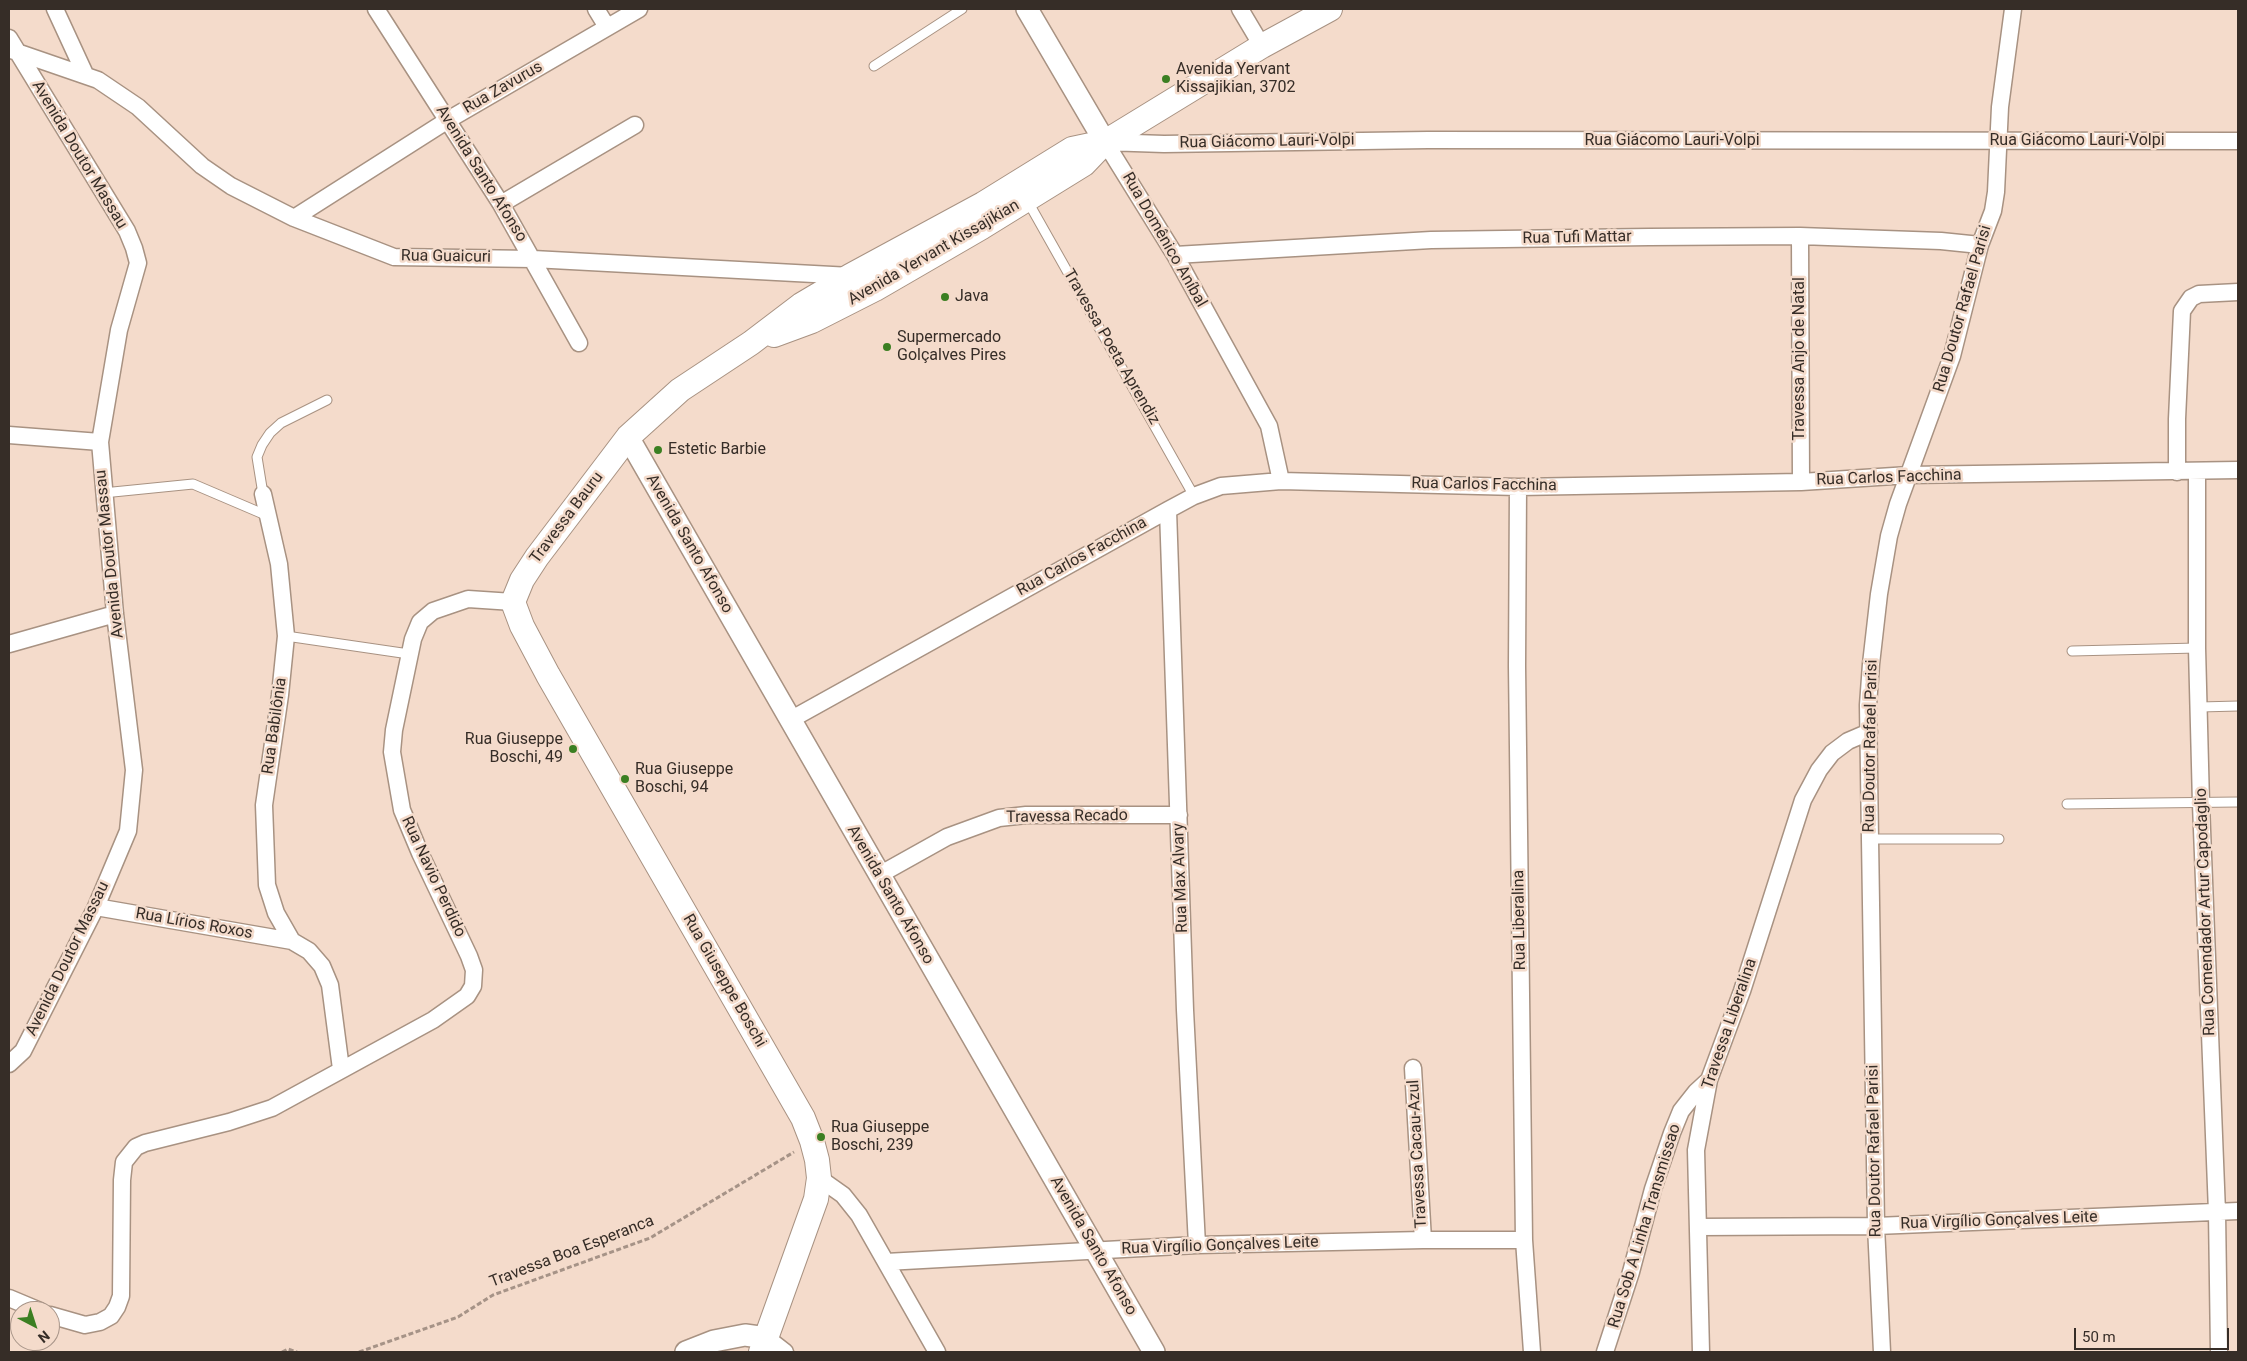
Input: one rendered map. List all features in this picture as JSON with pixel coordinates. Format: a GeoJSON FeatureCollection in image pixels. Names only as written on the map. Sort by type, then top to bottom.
{"type":"FeatureCollection","features":[{"type":"Feature","properties":{"kind":"main road","name":"Avenida Yervant Kissajikian"},"geometry":{"type":"LineString","coordinates":[[751,343],[812,321],[875,289],[1027,200],[1084,164],[1106,142],[1262,46],[1330,9]]}},
{"type":"Feature","properties":{"kind":"main road","name":"Avenida Yervant Kissajikian"},"geometry":{"type":"LineString","coordinates":[[628,437],[680,390],[751,343],[801,305],[850,276],[983,204],[1072,149],[1106,142]]}},
{"type":"Feature","properties":{"kind":"main road","name":"Travessa Bauru"},"geometry":{"type":"LineString","coordinates":[[513,602],[522,580],[537,556],[628,437]]}},
{"type":"Feature","properties":{"kind":"main road","name":"Rua Giuseppe Boschi"},"geometry":{"type":"LineString","coordinates":[[513,602],[522,626],[548,675],[803,1118],[812,1141],[819,1178],[816,1199],[764,1345]]}},
{"type":"Feature","properties":{"kind":"street"},"geometry":{"type":"LineString","coordinates":[[55,9],[85,74]]}},
{"type":"Feature","properties":{"kind":"street","name":"Avenida Santo Afonso"},"geometry":{"type":"LineString","coordinates":[[376,9],[501,204],[579,343]]}},
{"type":"Feature","properties":{"kind":"street"},"geometry":{"type":"LineString","coordinates":[[596,9],[606,27]]}},
{"type":"Feature","properties":{"kind":"street","name":"Rua Zavurus"},"geometry":{"type":"LineString","coordinates":[[294,218],[448,120],[638,9]]}},
{"type":"Feature","properties":{"kind":"street","name":"Rua Domênico Aníbal"},"geometry":{"type":"LineString","coordinates":[[1027,9],[1174,255],[1269,426],[1282,481]]}},
{"type":"Feature","properties":{"kind":"street"},"geometry":{"type":"LineString","coordinates":[[1240,9],[1262,46]]}},
{"type":"Feature","properties":{"kind":"street","name":"Rua Doutor Rafael Parisi"},"geometry":{"type":"LineString","coordinates":[[1882,1352],[1876,1226],[1869,732],[1871,664],[1879,594],[1889,536],[1952,356],[1980,245],[1993,211],[1996,192],[2000,107],[2013,9]]}},
{"type":"Feature","properties":{"kind":"street","name":"Rua Guaicuri"},"geometry":{"type":"LineString","coordinates":[[11,46],[85,74],[124,96],[202,166],[231,186],[294,218],[394,257],[533,259],[850,276]]}},
{"type":"Feature","properties":{"kind":"street","name":"Avenida Doutor Massau"},"geometry":{"type":"LineString","coordinates":[[9,1064],[23,1051],[96,907],[128,831],[134,770],[115,614],[100,442],[119,330],[138,263],[127,231],[11,46]]}},
{"type":"Feature","properties":{"kind":"street"},"geometry":{"type":"LineString","coordinates":[[501,204],[635,125]]}},
{"type":"Feature","properties":{"kind":"street","name":"Rua Giácomo Lauri-Volpi"},"geometry":{"type":"LineString","coordinates":[[1106,142],[1164,144],[1428,140],[2238,141]]}},
{"type":"Feature","properties":{"kind":"street","name":"Rua Tufi Mattar"},"geometry":{"type":"LineString","coordinates":[[1174,255],[1431,240],[1800,236],[1980,245]]}},
{"type":"Feature","properties":{"kind":"street","name":"Travessa Anjo de Natal"},"geometry":{"type":"LineString","coordinates":[[1800,236],[1800,482]]}},
{"type":"Feature","properties":{"kind":"street"},"geometry":{"type":"LineString","coordinates":[[850,276],[875,289]]}},
{"type":"Feature","properties":{"kind":"street"},"geometry":{"type":"LineString","coordinates":[[2177,472],[2177,418],[2182,311],[2191,298],[2199,294],[2238,292]]}},
{"type":"Feature","properties":{"kind":"street"},"geometry":{"type":"LineString","coordinates":[[9,435],[100,442]]}},
{"type":"Feature","properties":{"kind":"street","name":"Avenida Santo Afonso"},"geometry":{"type":"LineString","coordinates":[[628,437],[1154,1352]]}},
{"type":"Feature","properties":{"kind":"street","name":"Rua Carlos Facchina"},"geometry":{"type":"LineString","coordinates":[[790,720],[1168,510],[1194,496],[1221,486],[1282,481],[1518,487],[1800,482],[1909,475],[2238,470]]}},
{"type":"Feature","properties":{"kind":"street","name":"Rua Comendador Artur Capodaglio"},"geometry":{"type":"LineString","coordinates":[[2197,472],[2197,648],[2201,804],[2217,1212],[2218,1352]]}},
{"type":"Feature","properties":{"kind":"street","name":"Rua Liberalina"},"geometry":{"type":"LineString","coordinates":[[1518,487],[1517,666],[1524,1240],[1532,1352]]}},
{"type":"Feature","properties":{"kind":"street","name":"Rua Babilônia"},"geometry":{"type":"LineString","coordinates":[[263,494],[278,564],[286,636],[280,695],[264,805],[264,854],[267,885],[276,913],[292,942],[309,950],[322,966],[330,985],[341,1069]]}},
{"type":"Feature","properties":{"kind":"street","name":"Rua Max Alvary"},"geometry":{"type":"LineString","coordinates":[[1168,510],[1185,1010],[1198,1245]]}},
{"type":"Feature","properties":{"kind":"street","name":"Rua Navio Perdido"},"geometry":{"type":"LineString","coordinates":[[60,1318],[85,1325],[100,1322],[111,1316],[117,1307],[121,1296],[122,1180],[124,1162],[136,1147],[145,1143],[229,1122],[272,1108],[455,1006],[467,996],[473,986],[474,970],[402,810],[392,752],[394,730],[409,654],[420,622],[433,611],[468,599],[513,602]]}},
{"type":"Feature","properties":{"kind":"street"},"geometry":{"type":"LineString","coordinates":[[9,644],[115,614]]}},
{"type":"Feature","properties":{"kind":"street","name":"Travessa Liberalina"},"geometry":{"type":"LineString","coordinates":[[1701,1352],[1696,1150],[1709,1080],[1742,991],[1803,800],[1819,770],[1832,753],[1848,741],[1869,732]]}},
{"type":"Feature","properties":{"kind":"street","name":"Travessa Recado"},"geometry":{"type":"LineString","coordinates":[[879,875],[947,837],[998,818],[1026,815],[1179,815]]}},
{"type":"Feature","properties":{"kind":"street","name":"Rua Lírios Roxos"},"geometry":{"type":"LineString","coordinates":[[96,907],[292,942]]}},
{"type":"Feature","properties":{"kind":"street","name":"Travessa Cacau-Azul"},"geometry":{"type":"LineString","coordinates":[[1413,1068],[1423,1240]]}},
{"type":"Feature","properties":{"kind":"street","name":"Rua Sob A Linha Transmissao"},"geometry":{"type":"LineString","coordinates":[[1605,1352],[1631,1272],[1653,1189],[1672,1133],[1681,1112],[1696,1092],[1709,1080]]}},
{"type":"Feature","properties":{"kind":"street"},"geometry":{"type":"LineString","coordinates":[[819,1178],[843,1195],[853,1209],[886,1262],[937,1352]]}},
{"type":"Feature","properties":{"kind":"street","name":"Rua Virgílio Gonçalves Leite"},"geometry":{"type":"LineString","coordinates":[[1699,1227],[1876,1226],[2238,1211]]}},
{"type":"Feature","properties":{"kind":"street","name":"Rua Virgílio Gonçalves Leite"},"geometry":{"type":"LineString","coordinates":[[886,1262],[1198,1245],[1423,1240],[1524,1240]]}},
{"type":"Feature","properties":{"kind":"street"},"geometry":{"type":"LineString","coordinates":[[686,1352],[714,1341],[745,1335],[764,1345],[785,1352]]}},
{"type":"Feature","properties":{"kind":"lane"},"geometry":{"type":"LineString","coordinates":[[874,66],[962,9]]}},
{"type":"Feature","properties":{"kind":"lane","name":"Travessa Poeta Aprendiz"},"geometry":{"type":"LineString","coordinates":[[1027,200],[1194,496]]}},
{"type":"Feature","properties":{"kind":"lane","name":"Rua Babilônia"},"geometry":{"type":"LineString","coordinates":[[263,494],[257,457],[270,433],[281,423],[327,400]]}},
{"type":"Feature","properties":{"kind":"lane"},"geometry":{"type":"LineString","coordinates":[[103,493],[192,484],[268,516]]}},
{"type":"Feature","properties":{"kind":"lane"},"geometry":{"type":"LineString","coordinates":[[286,636],[409,654]]}},
{"type":"Feature","properties":{"kind":"lane"},"geometry":{"type":"LineString","coordinates":[[2072,650],[2197,648]]}},
{"type":"Feature","properties":{"kind":"lane"},"geometry":{"type":"LineString","coordinates":[[2200,707],[2238,706]]}},
{"type":"Feature","properties":{"kind":"lane"},"geometry":{"type":"LineString","coordinates":[[2067,804],[2201,804],[2238,802]]}},
{"type":"Feature","properties":{"kind":"lane"},"geometry":{"type":"LineString","coordinates":[[1870,839],[1999,839]]}},
{"type":"Feature","properties":{"kind":"path","name":"Travessa Boa Esperanca"},"geometry":{"type":"LineString","coordinates":[[359,1352],[458,1317],[493,1295],[650,1238],[812,1141]]}},
{"type":"Feature","properties":{"kind":"path"},"geometry":{"type":"LineString","coordinates":[[282,1352],[288,1349],[297,1352]]}},
{"type":"Feature","properties":{"kind":"place","name":"Avenida Yervant Kissajikian, 3702"},"geometry":{"type":"Point","coordinates":[1166,79]}},
{"type":"Feature","properties":{"kind":"place","name":"Java"},"geometry":{"type":"Point","coordinates":[945,297]}},
{"type":"Feature","properties":{"kind":"place","name":"Supermercado Golçalves Pires"},"geometry":{"type":"Point","coordinates":[887,347]}},
{"type":"Feature","properties":{"kind":"place","name":"Estetic Barbie"},"geometry":{"type":"Point","coordinates":[658,450]}},
{"type":"Feature","properties":{"kind":"place","name":"Rua Giuseppe Boschi, 49"},"geometry":{"type":"Point","coordinates":[573,749]}},
{"type":"Feature","properties":{"kind":"place","name":"Rua Giuseppe Boschi, 94"},"geometry":{"type":"Point","coordinates":[625,779]}},
{"type":"Feature","properties":{"kind":"place","name":"Rua Giuseppe Boschi, 239"},"geometry":{"type":"Point","coordinates":[821,1137]}}]}
